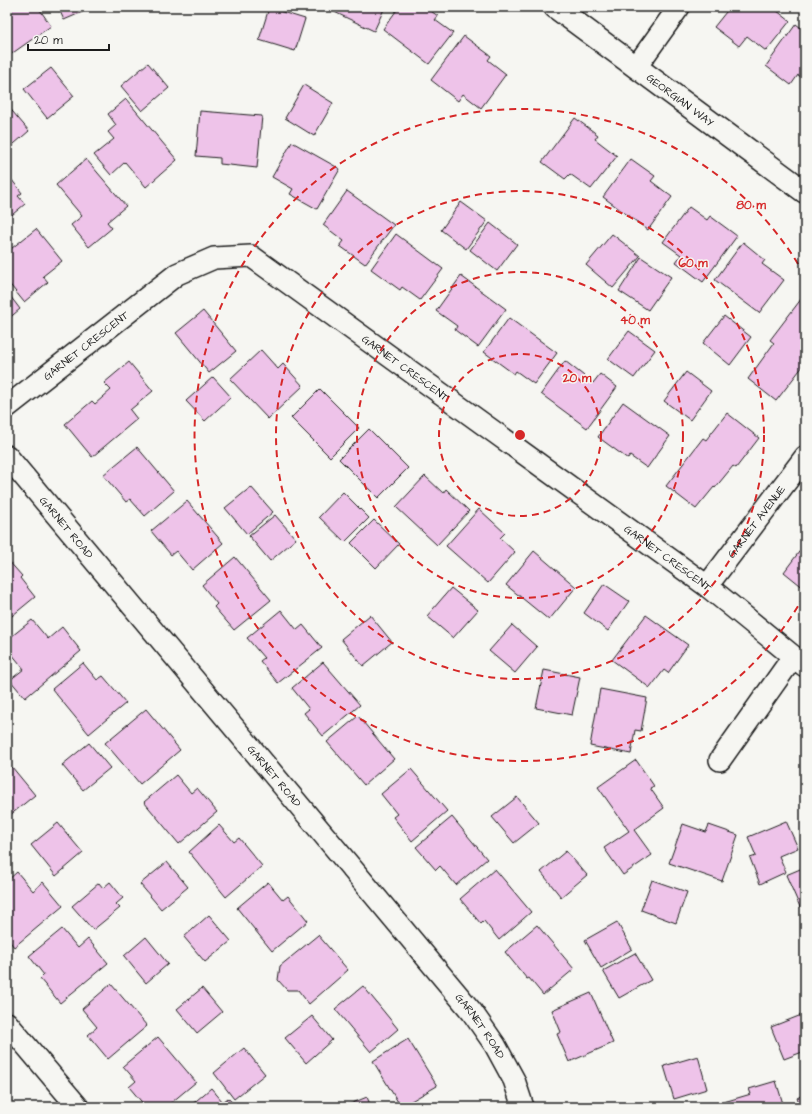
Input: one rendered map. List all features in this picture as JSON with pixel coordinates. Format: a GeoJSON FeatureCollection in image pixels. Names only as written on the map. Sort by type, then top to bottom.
{"type":"FeatureCollection","features":[{"type":"Feature","properties":{"kind":"street","name":"GEORGIAN WAY"},"geometry":{"type":"LineString","coordinates":[[555,7],[805,192]]}},
{"type":"Feature","properties":{"kind":"street"},"geometry":{"type":"LineString","coordinates":[[636,67],[679,7]]}},
{"type":"Feature","properties":{"kind":"street","name":"GARNET CRESCENT"},"geometry":{"type":"LineString","coordinates":[[7,407],[177,274],[214,258],[251,256],[707,586],[799,662],[720,760]]}},
{"type":"Feature","properties":{"kind":"street","name":"GARNET ROAD"},"geometry":{"type":"LineString","coordinates":[[7,456],[472,1012],[495,1045],[514,1080],[523,1107]]}},
{"type":"Feature","properties":{"kind":"street","name":"GARNET AVENUE"},"geometry":{"type":"LineString","coordinates":[[707,586],[805,457]]}},
{"type":"Feature","properties":{"kind":"street"},"geometry":{"type":"LineString","coordinates":[[7,1023],[78,1107]]}},
{"type":"Feature","properties":{"kind":"building"},"geometry":{"type":"Polygon","coordinates":[[[7,7],[38,7],[51,26],[7,57],[7,7]]]}},
{"type":"Feature","properties":{"kind":"building"},"geometry":{"type":"Polygon","coordinates":[[[58,7],[94,7],[64,20],[58,7]]]}},
{"type":"Feature","properties":{"kind":"building"},"geometry":{"type":"Polygon","coordinates":[[[324,7],[385,7],[374,31],[324,7]]]}},
{"type":"Feature","properties":{"kind":"building"},"geometry":{"type":"Polygon","coordinates":[[[399,7],[425,7],[438,16],[435,20],[453,33],[429,64],[383,29],[399,7]]]}},
{"type":"Feature","properties":{"kind":"building"},"geometry":{"type":"Polygon","coordinates":[[[730,7],[772,7],[790,21],[766,51],[747,36],[739,46],[714,27],[730,7]]]}},
{"type":"Feature","properties":{"kind":"building"},"geometry":{"type":"Polygon","coordinates":[[[269,8],[305,19],[295,51],[259,40],[269,8]]]}},
{"type":"Feature","properties":{"kind":"building"},"geometry":{"type":"Polygon","coordinates":[[[796,24],[805,31],[805,80],[798,75],[791,85],[766,66],[796,24]]]}},
{"type":"Feature","properties":{"kind":"building"},"geometry":{"type":"Polygon","coordinates":[[[464,36],[491,56],[488,60],[506,74],[481,108],[463,94],[458,101],[431,80],[464,36]]]}},
{"type":"Feature","properties":{"kind":"building"},"geometry":{"type":"Polygon","coordinates":[[[148,63],[169,88],[142,111],[121,86],[148,63]]]}},
{"type":"Feature","properties":{"kind":"building"},"geometry":{"type":"Polygon","coordinates":[[[51,68],[74,96],[47,118],[24,89],[51,68]]]}},
{"type":"Feature","properties":{"kind":"building"},"geometry":{"type":"Polygon","coordinates":[[[304,85],[333,103],[314,136],[285,118],[304,85]]]}},
{"type":"Feature","properties":{"kind":"building"},"geometry":{"type":"Polygon","coordinates":[[[126,99],[177,160],[146,187],[125,162],[111,175],[94,155],[114,139],[108,132],[116,125],[108,114],[126,99]]]}},
{"type":"Feature","properties":{"kind":"building"},"geometry":{"type":"Polygon","coordinates":[[[7,105],[29,131],[7,150],[7,105]]]}},
{"type":"Feature","properties":{"kind":"building"},"geometry":{"type":"Polygon","coordinates":[[[200,111],[262,116],[257,168],[220,164],[220,158],[196,156],[200,111]]]}},
{"type":"Feature","properties":{"kind":"building"},"geometry":{"type":"Polygon","coordinates":[[[575,118],[598,135],[595,139],[617,156],[591,189],[570,174],[565,179],[542,162],[575,118]]]}},
{"type":"Feature","properties":{"kind":"building"},"geometry":{"type":"Polygon","coordinates":[[[292,142],[340,169],[317,209],[290,194],[293,189],[272,177],[292,142]]]}},
{"type":"Feature","properties":{"kind":"building"},"geometry":{"type":"Polygon","coordinates":[[[86,159],[126,206],[107,222],[112,228],[89,247],[71,225],[82,216],[56,185],[86,159]]]}},
{"type":"Feature","properties":{"kind":"building"},"geometry":{"type":"Polygon","coordinates":[[[631,159],[655,176],[651,181],[672,197],[648,230],[603,197],[631,159]]]}},
{"type":"Feature","properties":{"kind":"building"},"geometry":{"type":"Polygon","coordinates":[[[8,175],[22,193],[18,196],[25,204],[7,219],[8,175]]]}},
{"type":"Feature","properties":{"kind":"building"},"geometry":{"type":"Polygon","coordinates":[[[347,191],[394,225],[365,264],[340,246],[344,241],[323,225],[347,191]]]}},
{"type":"Feature","properties":{"kind":"building"},"geometry":{"type":"Polygon","coordinates":[[[461,202],[487,221],[466,249],[441,230],[461,202]]]}},
{"type":"Feature","properties":{"kind":"building"},"geometry":{"type":"Polygon","coordinates":[[[689,207],[707,220],[710,216],[737,236],[703,282],[676,262],[681,255],[663,242],[689,207]]]}},
{"type":"Feature","properties":{"kind":"building"},"geometry":{"type":"Polygon","coordinates":[[[490,223],[517,244],[497,271],[470,250],[490,223]]]}},
{"type":"Feature","properties":{"kind":"building"},"geometry":{"type":"Polygon","coordinates":[[[36,229],[62,261],[43,276],[48,282],[24,302],[7,281],[7,252],[36,229]]]}},
{"type":"Feature","properties":{"kind":"building"},"geometry":{"type":"Polygon","coordinates":[[[396,234],[443,269],[420,300],[402,287],[400,290],[371,269],[396,234]]]}},
{"type":"Feature","properties":{"kind":"building"},"geometry":{"type":"Polygon","coordinates":[[[612,234],[640,256],[613,288],[586,265],[612,234]]]}},
{"type":"Feature","properties":{"kind":"building"},"geometry":{"type":"Polygon","coordinates":[[[743,242],[765,260],[762,264],[784,280],[759,313],[715,280],[743,242]]]}},
{"type":"Feature","properties":{"kind":"building"},"geometry":{"type":"Polygon","coordinates":[[[641,257],[671,277],[648,310],[619,291],[641,257]]]}},
{"type":"Feature","properties":{"kind":"building"},"geometry":{"type":"Polygon","coordinates":[[[461,276],[506,309],[478,347],[455,330],[457,326],[436,311],[461,276]]]}},
{"type":"Feature","properties":{"kind":"building"},"geometry":{"type":"Polygon","coordinates":[[[7,292],[20,309],[7,320],[7,292]]]}},
{"type":"Feature","properties":{"kind":"building"},"geometry":{"type":"Polygon","coordinates":[[[805,294],[805,367],[803,366],[776,401],[748,379],[774,343],[770,340],[805,294]]]}},
{"type":"Feature","properties":{"kind":"building"},"geometry":{"type":"Polygon","coordinates":[[[203,311],[236,351],[209,373],[176,333],[203,311]]]}},
{"type":"Feature","properties":{"kind":"building"},"geometry":{"type":"Polygon","coordinates":[[[724,316],[751,337],[730,365],[703,343],[724,316]]]}},
{"type":"Feature","properties":{"kind":"building"},"geometry":{"type":"Polygon","coordinates":[[[509,318],[557,353],[534,384],[516,371],[514,374],[484,352],[509,318]]]}},
{"type":"Feature","properties":{"kind":"building"},"geometry":{"type":"Polygon","coordinates":[[[629,331],[655,350],[634,378],[608,359],[629,331]]]}},
{"type":"Feature","properties":{"kind":"building"},"geometry":{"type":"Polygon","coordinates":[[[261,350],[278,369],[283,364],[303,386],[268,419],[230,379],[261,350]]]}},
{"type":"Feature","properties":{"kind":"building"},"geometry":{"type":"Polygon","coordinates":[[[565,361],[593,383],[600,374],[617,387],[587,428],[541,394],[565,361]]]}},
{"type":"Feature","properties":{"kind":"building"},"geometry":{"type":"Polygon","coordinates":[[[129,362],[153,391],[130,410],[137,419],[92,457],[65,424],[92,401],[95,404],[111,390],[104,383],[129,362]]]}},
{"type":"Feature","properties":{"kind":"building"},"geometry":{"type":"Polygon","coordinates":[[[686,372],[711,391],[690,420],[664,401],[686,372]]]}},
{"type":"Feature","properties":{"kind":"building"},"geometry":{"type":"Polygon","coordinates":[[[213,377],[231,397],[205,421],[186,401],[213,377]]]}},
{"type":"Feature","properties":{"kind":"building"},"geometry":{"type":"Polygon","coordinates":[[[320,389],[359,428],[330,457],[291,418],[320,389]]]}},
{"type":"Feature","properties":{"kind":"building"},"geometry":{"type":"Polygon","coordinates":[[[623,402],[670,436],[647,468],[630,456],[628,459],[598,437],[623,402]]]}},
{"type":"Feature","properties":{"kind":"building"},"geometry":{"type":"Polygon","coordinates":[[[727,413],[759,438],[736,468],[733,466],[696,509],[666,486],[703,438],[706,440],[727,413]]]}},
{"type":"Feature","properties":{"kind":"building"},"geometry":{"type":"Polygon","coordinates":[[[369,429],[408,468],[378,498],[339,459],[369,429]]]}},
{"type":"Feature","properties":{"kind":"building"},"geometry":{"type":"Polygon","coordinates":[[[137,447],[174,491],[145,516],[130,499],[126,502],[103,475],[137,447]]]}},
{"type":"Feature","properties":{"kind":"building"},"geometry":{"type":"Polygon","coordinates":[[[425,476],[443,493],[446,489],[469,511],[437,545],[396,507],[425,476]]]}},
{"type":"Feature","properties":{"kind":"building"},"geometry":{"type":"Polygon","coordinates":[[[251,487],[273,512],[247,534],[225,508],[251,487]]]}},
{"type":"Feature","properties":{"kind":"building"},"geometry":{"type":"Polygon","coordinates":[[[343,492],[369,518],[345,542],[319,517],[343,492]]]}},
{"type":"Feature","properties":{"kind":"building"},"geometry":{"type":"Polygon","coordinates":[[[187,501],[223,543],[192,570],[176,551],[171,555],[151,531],[187,501]]]}},
{"type":"Feature","properties":{"kind":"building"},"geometry":{"type":"Polygon","coordinates":[[[479,509],[505,533],[500,538],[515,552],[488,583],[446,546],[479,509]]]}},
{"type":"Feature","properties":{"kind":"building"},"geometry":{"type":"Polygon","coordinates":[[[275,515],[296,539],[270,561],[249,536],[275,515]]]}},
{"type":"Feature","properties":{"kind":"building"},"geometry":{"type":"Polygon","coordinates":[[[374,520],[399,544],[376,568],[351,543],[374,520]]]}},
{"type":"Feature","properties":{"kind":"building"},"geometry":{"type":"Polygon","coordinates":[[[805,544],[805,589],[784,572],[805,544]]]}},
{"type":"Feature","properties":{"kind":"building"},"geometry":{"type":"Polygon","coordinates":[[[534,551],[576,587],[549,620],[506,585],[534,551]]]}},
{"type":"Feature","properties":{"kind":"building"},"geometry":{"type":"Polygon","coordinates":[[[235,557],[271,600],[234,630],[214,607],[217,604],[202,585],[235,557]]]}},
{"type":"Feature","properties":{"kind":"building"},"geometry":{"type":"Polygon","coordinates":[[[7,559],[22,576],[20,578],[35,597],[7,620],[7,559]]]}},
{"type":"Feature","properties":{"kind":"building"},"geometry":{"type":"Polygon","coordinates":[[[604,584],[629,601],[608,631],[584,613],[604,584]]]}},
{"type":"Feature","properties":{"kind":"building"},"geometry":{"type":"Polygon","coordinates":[[[451,588],[478,610],[453,638],[427,616],[451,588]]]}},
{"type":"Feature","properties":{"kind":"building"},"geometry":{"type":"Polygon","coordinates":[[[281,610],[297,630],[303,625],[322,648],[278,683],[260,661],[264,658],[247,638],[281,610]]]}},
{"type":"Feature","properties":{"kind":"building"},"geometry":{"type":"Polygon","coordinates":[[[370,615],[392,642],[363,666],[341,639],[370,615]]]}},
{"type":"Feature","properties":{"kind":"building"},"geometry":{"type":"Polygon","coordinates":[[[646,615],[688,645],[668,673],[664,670],[650,688],[612,660],[646,615]]]}},
{"type":"Feature","properties":{"kind":"building"},"geometry":{"type":"Polygon","coordinates":[[[32,620],[48,639],[62,627],[81,651],[25,698],[10,680],[24,669],[7,648],[7,640],[32,620]]]}},
{"type":"Feature","properties":{"kind":"building"},"geometry":{"type":"Polygon","coordinates":[[[512,625],[537,647],[515,673],[489,651],[512,625]]]}},
{"type":"Feature","properties":{"kind":"building"},"geometry":{"type":"Polygon","coordinates":[[[323,662],[360,705],[323,736],[304,713],[309,709],[292,688],[323,662]]]}},
{"type":"Feature","properties":{"kind":"building"},"geometry":{"type":"Polygon","coordinates":[[[83,663],[97,680],[103,676],[126,703],[89,734],[52,689],[83,663]]]}},
{"type":"Feature","properties":{"kind":"building"},"geometry":{"type":"Polygon","coordinates":[[[544,670],[580,677],[572,715],[536,708],[544,670]]]}},
{"type":"Feature","properties":{"kind":"building"},"geometry":{"type":"Polygon","coordinates":[[[600,689],[647,698],[641,731],[635,730],[631,754],[590,746],[600,689]]]}},
{"type":"Feature","properties":{"kind":"building"},"geometry":{"type":"Polygon","coordinates":[[[146,709],[180,750],[140,784],[105,743],[146,709]]]}},
{"type":"Feature","properties":{"kind":"building"},"geometry":{"type":"Polygon","coordinates":[[[358,716],[394,759],[364,785],[327,742],[358,716]]]}},
{"type":"Feature","properties":{"kind":"building"},"geometry":{"type":"Polygon","coordinates":[[[89,743],[110,768],[83,790],[62,765],[89,743]]]}},
{"type":"Feature","properties":{"kind":"building"},"geometry":{"type":"Polygon","coordinates":[[[636,760],[654,786],[650,788],[664,808],[634,830],[652,855],[623,875],[604,848],[629,831],[598,787],[636,760]]]}},
{"type":"Feature","properties":{"kind":"building"},"geometry":{"type":"Polygon","coordinates":[[[12,767],[35,795],[9,816],[7,813],[7,772],[12,767]]]}},
{"type":"Feature","properties":{"kind":"building"},"geometry":{"type":"Polygon","coordinates":[[[411,769],[447,811],[412,841],[393,817],[397,814],[381,794],[411,769]]]}},
{"type":"Feature","properties":{"kind":"building"},"geometry":{"type":"Polygon","coordinates":[[[176,775],[191,793],[197,788],[217,812],[179,844],[144,802],[176,775]]]}},
{"type":"Feature","properties":{"kind":"building"},"geometry":{"type":"Polygon","coordinates":[[[517,797],[539,823],[514,843],[492,817],[517,797]]]}},
{"type":"Feature","properties":{"kind":"building"},"geometry":{"type":"Polygon","coordinates":[[[452,817],[487,859],[456,885],[440,866],[436,870],[416,847],[452,817]]]}},
{"type":"Feature","properties":{"kind":"building"},"geometry":{"type":"Polygon","coordinates":[[[786,821],[798,848],[779,856],[786,872],[760,884],[750,858],[756,856],[748,837],[786,821]]]}},
{"type":"Feature","properties":{"kind":"building"},"geometry":{"type":"Polygon","coordinates":[[[58,823],[83,853],[56,876],[31,845],[58,823]]]}},
{"type":"Feature","properties":{"kind":"building"},"geometry":{"type":"Polygon","coordinates":[[[683,824],[706,832],[709,825],[738,835],[722,881],[669,863],[683,824]]]}},
{"type":"Feature","properties":{"kind":"building"},"geometry":{"type":"Polygon","coordinates":[[[219,825],[234,842],[239,838],[262,866],[226,897],[189,852],[219,825]]]}},
{"type":"Feature","properties":{"kind":"building"},"geometry":{"type":"Polygon","coordinates":[[[566,851],[587,875],[561,897],[541,872],[566,851]]]}},
{"type":"Feature","properties":{"kind":"building"},"geometry":{"type":"Polygon","coordinates":[[[167,862],[188,887],[161,909],[140,884],[167,862]]]}},
{"type":"Feature","properties":{"kind":"building"},"geometry":{"type":"Polygon","coordinates":[[[805,867],[805,905],[800,907],[786,875],[805,867]]]}},
{"type":"Feature","properties":{"kind":"building"},"geometry":{"type":"Polygon","coordinates":[[[495,869],[531,912],[499,940],[484,921],[481,924],[460,899],[495,869]]]}},
{"type":"Feature","properties":{"kind":"building"},"geometry":{"type":"Polygon","coordinates":[[[17,872],[33,891],[43,882],[63,906],[14,947],[7,938],[7,881],[17,872]]]}},
{"type":"Feature","properties":{"kind":"building"},"geometry":{"type":"Polygon","coordinates":[[[652,880],[687,892],[676,923],[641,910],[652,880]]]}},
{"type":"Feature","properties":{"kind":"building"},"geometry":{"type":"Polygon","coordinates":[[[110,882],[123,898],[116,904],[120,908],[93,930],[72,906],[99,883],[103,888],[110,882]]]}},
{"type":"Feature","properties":{"kind":"building"},"geometry":{"type":"Polygon","coordinates":[[[268,882],[283,900],[288,896],[308,921],[272,951],[237,908],[268,882]]]}},
{"type":"Feature","properties":{"kind":"building"},"geometry":{"type":"Polygon","coordinates":[[[209,915],[231,941],[205,962],[184,937],[209,915]]]}},
{"type":"Feature","properties":{"kind":"building"},"geometry":{"type":"Polygon","coordinates":[[[617,922],[632,949],[601,968],[585,940],[617,922]]]}},
{"type":"Feature","properties":{"kind":"building"},"geometry":{"type":"Polygon","coordinates":[[[537,925],[574,969],[543,995],[529,978],[527,979],[505,952],[537,925]]]}},
{"type":"Feature","properties":{"kind":"building"},"geometry":{"type":"Polygon","coordinates":[[[62,929],[78,948],[88,939],[108,963],[60,1003],[40,979],[44,975],[29,956],[62,929]]]}},
{"type":"Feature","properties":{"kind":"building"},"geometry":{"type":"Polygon","coordinates":[[[318,935],[348,970],[309,1004],[298,990],[287,990],[278,980],[280,966],[318,935]]]}},
{"type":"Feature","properties":{"kind":"building"},"geometry":{"type":"Polygon","coordinates":[[[146,937],[168,964],[146,983],[124,956],[146,937]]]}},
{"type":"Feature","properties":{"kind":"building"},"geometry":{"type":"Polygon","coordinates":[[[635,953],[651,980],[619,998],[603,971],[635,953]]]}},
{"type":"Feature","properties":{"kind":"building"},"geometry":{"type":"Polygon","coordinates":[[[111,984],[147,1026],[108,1059],[88,1035],[97,1027],[82,1009],[111,984]]]}},
{"type":"Feature","properties":{"kind":"building"},"geometry":{"type":"Polygon","coordinates":[[[363,986],[398,1029],[371,1052],[335,1009],[363,986]]]}},
{"type":"Feature","properties":{"kind":"building"},"geometry":{"type":"Polygon","coordinates":[[[202,988],[222,1012],[197,1033],[177,1009],[202,988]]]}},
{"type":"Feature","properties":{"kind":"building"},"geometry":{"type":"Polygon","coordinates":[[[591,993],[613,1043],[569,1062],[557,1034],[561,1032],[552,1010],[591,993]]]}},
{"type":"Feature","properties":{"kind":"building"},"geometry":{"type":"Polygon","coordinates":[[[804,1014],[805,1051],[784,1059],[771,1027],[804,1014]]]}},
{"type":"Feature","properties":{"kind":"building"},"geometry":{"type":"Polygon","coordinates":[[[312,1016],[332,1040],[306,1063],[285,1038],[312,1016]]]}},
{"type":"Feature","properties":{"kind":"building"},"geometry":{"type":"Polygon","coordinates":[[[158,1037],[196,1082],[166,1107],[146,1107],[129,1087],[136,1081],[123,1066],[158,1037]]]}},
{"type":"Feature","properties":{"kind":"building"},"geometry":{"type":"Polygon","coordinates":[[[408,1039],[437,1086],[401,1107],[373,1061],[408,1039]]]}},
{"type":"Feature","properties":{"kind":"building"},"geometry":{"type":"Polygon","coordinates":[[[244,1048],[265,1074],[234,1099],[214,1073],[244,1048]]]}},
{"type":"Feature","properties":{"kind":"building"},"geometry":{"type":"Polygon","coordinates":[[[698,1056],[707,1089],[674,1099],[664,1066],[698,1056]]]}},
{"type":"Feature","properties":{"kind":"building"},"geometry":{"type":"Polygon","coordinates":[[[776,1081],[784,1107],[718,1107],[717,1104],[751,1094],[749,1089],[776,1081]]]}},
{"type":"Feature","properties":{"kind":"building"},"geometry":{"type":"Polygon","coordinates":[[[211,1088],[223,1102],[228,1098],[236,1107],[189,1107],[211,1088]]]}},
{"type":"Feature","properties":{"kind":"building"},"geometry":{"type":"Polygon","coordinates":[[[805,1094],[805,1107],[802,1107],[797,1098],[805,1094]]]}},
{"type":"Feature","properties":{"kind":"building"},"geometry":{"type":"Polygon","coordinates":[[[367,1097],[371,1107],[343,1107],[367,1097]]]}}]}
